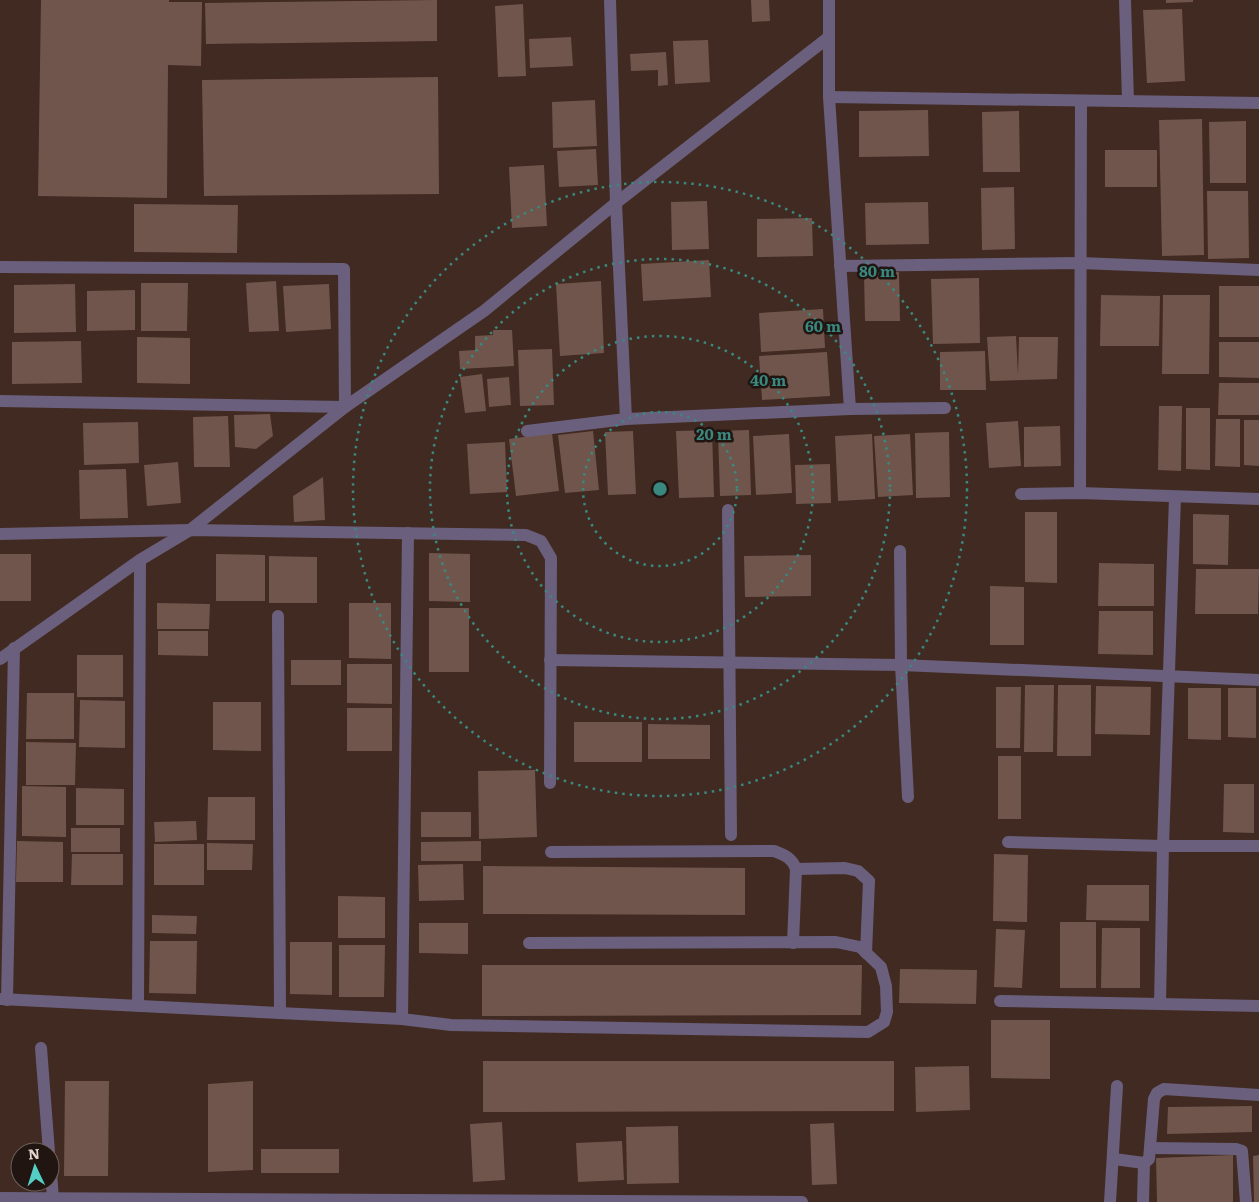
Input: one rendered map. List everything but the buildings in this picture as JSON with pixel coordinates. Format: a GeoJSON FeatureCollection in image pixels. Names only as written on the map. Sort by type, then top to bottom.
{"type":"FeatureCollection","features":[{"type":"Feature","properties":{"kind":"street"},"geometry":{"type":"LineString","coordinates":[[610,0],[616,203],[626,419]]}},
{"type":"Feature","properties":{"kind":"street"},"geometry":{"type":"LineString","coordinates":[[829,0],[829,97],[850,409]]}},
{"type":"Feature","properties":{"kind":"street"},"geometry":{"type":"LineString","coordinates":[[1125,0],[1128,101]]}},
{"type":"Feature","properties":{"kind":"street"},"geometry":{"type":"LineString","coordinates":[[0,659],[140,560],[190,530],[345,407],[484,311],[616,203],[829,37]]}},
{"type":"Feature","properties":{"kind":"street"},"geometry":{"type":"LineString","coordinates":[[829,97],[1259,103]]}},
{"type":"Feature","properties":{"kind":"street"},"geometry":{"type":"LineString","coordinates":[[1080,493],[1081,101]]}},
{"type":"Feature","properties":{"kind":"street"},"geometry":{"type":"LineString","coordinates":[[840,266],[1080,263],[1259,270]]}},
{"type":"Feature","properties":{"kind":"street"},"geometry":{"type":"LineString","coordinates":[[0,267],[344,270],[345,407]]}},
{"type":"Feature","properties":{"kind":"street"},"geometry":{"type":"LineString","coordinates":[[0,400],[345,407]]}},
{"type":"Feature","properties":{"kind":"street"},"geometry":{"type":"LineString","coordinates":[[527,431],[626,419],[850,409],[945,408]]}},
{"type":"Feature","properties":{"kind":"street"},"geometry":{"type":"LineString","coordinates":[[1021,494],[1080,493],[1259,499]]}},
{"type":"Feature","properties":{"kind":"street"},"geometry":{"type":"LineString","coordinates":[[1160,1004],[1163,846],[1176,497]]}},
{"type":"Feature","properties":{"kind":"street"},"geometry":{"type":"LineString","coordinates":[[728,510],[731,835]]}},
{"type":"Feature","properties":{"kind":"street"},"geometry":{"type":"LineString","coordinates":[[0,534],[190,530],[526,535],[541,540],[551,558],[550,783]]}},
{"type":"Feature","properties":{"kind":"street"},"geometry":{"type":"LineString","coordinates":[[402,1019],[408,533]]}},
{"type":"Feature","properties":{"kind":"street"},"geometry":{"type":"LineString","coordinates":[[900,551],[902,665],[908,797]]}},
{"type":"Feature","properties":{"kind":"street"},"geometry":{"type":"LineString","coordinates":[[138,1006],[140,560]]}},
{"type":"Feature","properties":{"kind":"street"},"geometry":{"type":"LineString","coordinates":[[278,616],[280,1013]]}},
{"type":"Feature","properties":{"kind":"street"},"geometry":{"type":"LineString","coordinates":[[14,648],[4,999],[402,1019],[451,1025],[868,1032],[884,1022],[887,1012],[886,986],[881,967],[860,947],[836,942],[529,943]]}},
{"type":"Feature","properties":{"kind":"street"},"geometry":{"type":"LineString","coordinates":[[550,660],[902,665],[1259,680]]}},
{"type":"Feature","properties":{"kind":"street"},"geometry":{"type":"LineString","coordinates":[[1008,842],[1163,846],[1259,846]]}},
{"type":"Feature","properties":{"kind":"street"},"geometry":{"type":"LineString","coordinates":[[551,852],[774,851],[786,856],[793,862],[796,869],[793,943]]}},
{"type":"Feature","properties":{"kind":"street"},"geometry":{"type":"LineString","coordinates":[[796,869],[845,868],[858,871],[869,882],[866,953]]}},
{"type":"Feature","properties":{"kind":"street"},"geometry":{"type":"LineString","coordinates":[[1000,1001],[1259,1006]]}},
{"type":"Feature","properties":{"kind":"street"},"geometry":{"type":"LineString","coordinates":[[41,1048],[48,1142]]}},
{"type":"Feature","properties":{"kind":"street"},"geometry":{"type":"LineString","coordinates":[[1110,1202],[1117,1086]]}},
{"type":"Feature","properties":{"kind":"street"},"geometry":{"type":"LineString","coordinates":[[1114,1159],[1143,1162],[1149,1159],[1154,1099],[1157,1092],[1164,1090],[1259,1095]]}},
{"type":"Feature","properties":{"kind":"street"},"geometry":{"type":"LineString","coordinates":[[1150,1148],[1236,1149],[1242,1151],[1246,1202]]}},
{"type":"Feature","properties":{"kind":"street"},"geometry":{"type":"LineString","coordinates":[[1143,1162],[1143,1202]]}},
{"type":"Feature","properties":{"kind":"street"},"geometry":{"type":"LineString","coordinates":[[52,1192],[53,1199]]}},
{"type":"Feature","properties":{"kind":"street"},"geometry":{"type":"LineString","coordinates":[[0,1198],[802,1202]]}}]}
